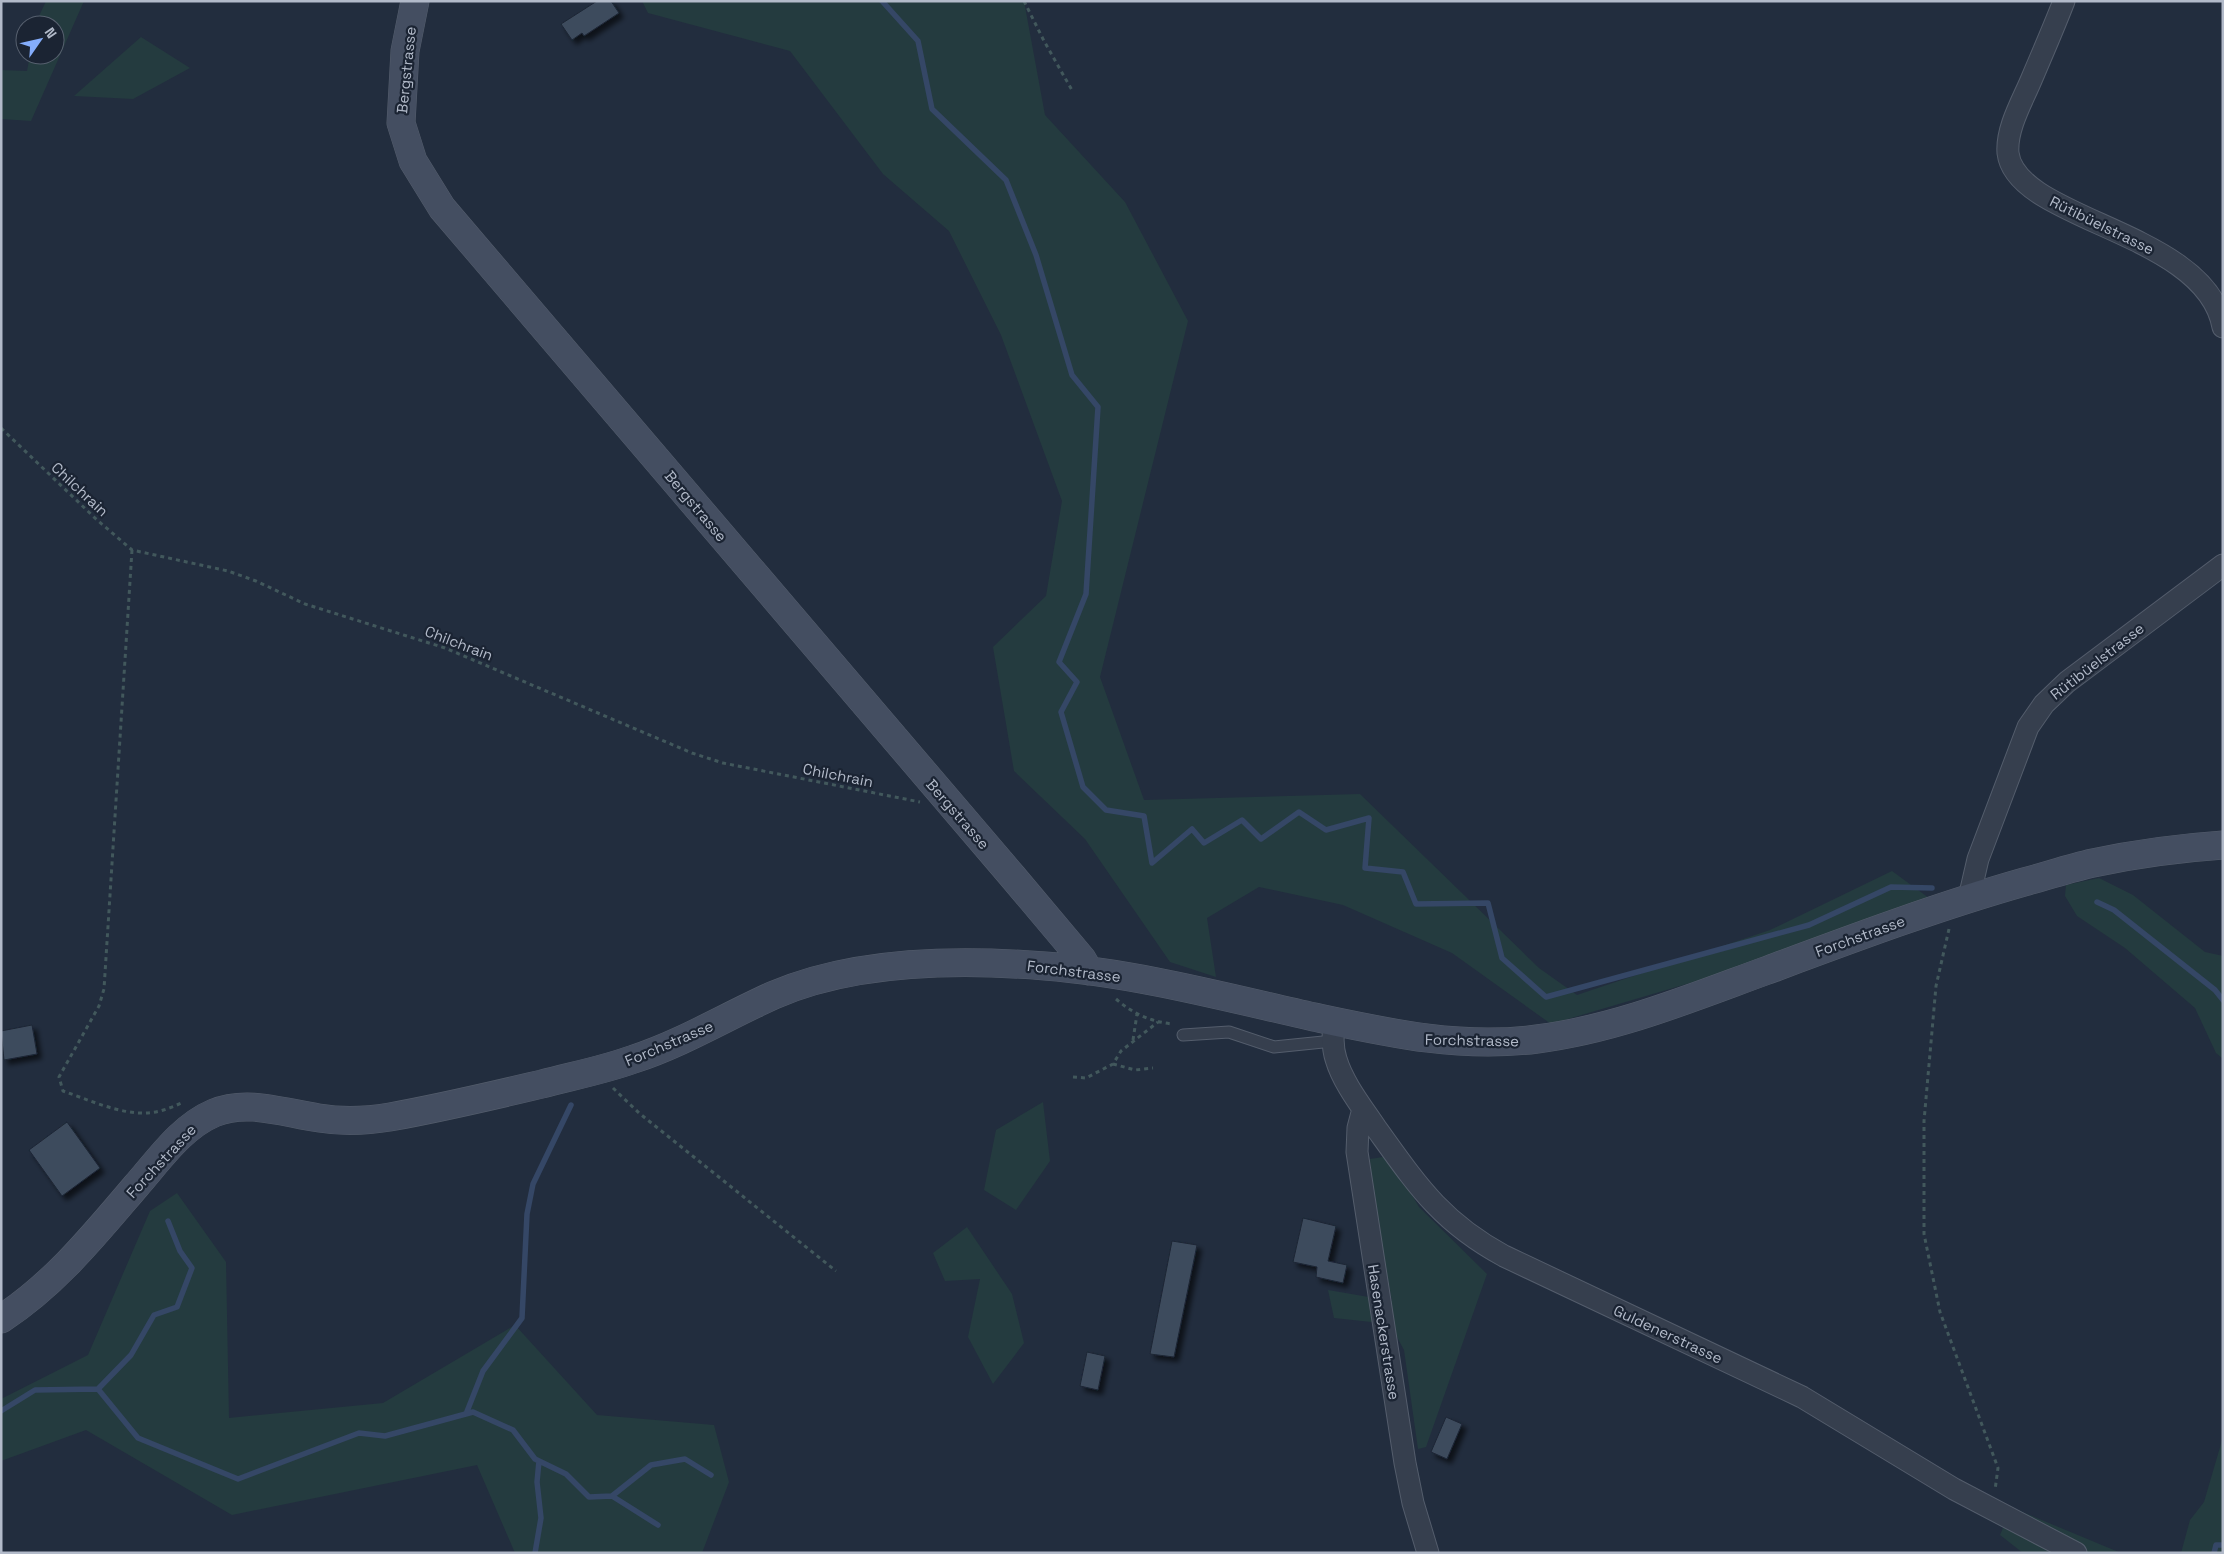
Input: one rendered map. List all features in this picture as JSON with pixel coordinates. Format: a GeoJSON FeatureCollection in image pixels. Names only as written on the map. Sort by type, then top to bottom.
{"type":"FeatureCollection","features":[{"type":"Feature","properties":{"kind":"main road","name":"Bergstrasse"},"geometry":{"type":"LineString","coordinates":[[415,1],[405,51],[401,123],[413,161],[442,208],[1082,959],[1089,970]]}},
{"type":"Feature","properties":{"kind":"main road","name":"Forchstrasse"},"geometry":{"type":"LineString","coordinates":[[1,1319],[28,1302],[52,1280],[185,1132],[214,1113],[250,1107],[273,1109],[317,1118],[364,1120],[497,1094],[606,1068],[659,1050],[777,994],[841,974],[889,967],[948,964],[1030,965],[1089,970],[1160,983],[1334,1031],[1460,1042],[1510,1043],[1560,1036],[1636,1017],[1969,898],[2091,863],[2191,847],[2223,844]]}},
{"type":"Feature","properties":{"kind":"street","name":"Rütibüelstrasse"},"geometry":{"type":"LineString","coordinates":[[2064,1],[2011,127],[2008,154],[2018,176],[2047,199],[2148,247],[2180,267],[2203,287],[2220,315],[2223,328]]}},
{"type":"Feature","properties":{"kind":"street","name":"Rütibüelstrasse"},"geometry":{"type":"LineString","coordinates":[[1969,898],[1978,859],[2019,747],[2028,727],[2040,709],[2067,682],[2223,565]]}},
{"type":"Feature","properties":{"kind":"street","name":"Guldenerstrasse"},"geometry":{"type":"LineString","coordinates":[[1334,1031],[1338,1065],[1363,1109],[1425,1195],[1450,1221],[1483,1245],[1802,1398],[1912,1465],[2076,1553]]}},
{"type":"Feature","properties":{"kind":"street","name":"Hasenackerstrasse"},"geometry":{"type":"LineString","coordinates":[[1363,1109],[1358,1128],[1356,1152],[1405,1463],[1413,1503],[1428,1553]]}},
{"type":"Feature","properties":{"kind":"lane"},"geometry":{"type":"LineString","coordinates":[[1183,1035],[1229,1032],[1274,1047],[1334,1031]]}},
{"type":"Feature","properties":{"kind":"path"},"geometry":{"type":"LineString","coordinates":[[1024,1],[1073,92]]}},
{"type":"Feature","properties":{"kind":"path","name":"Chilchrain"},"geometry":{"type":"LineString","coordinates":[[1,428],[88,512],[132,550],[228,571],[256,581],[305,604],[445,648],[692,753],[723,763],[934,805],[948,802]]}},
{"type":"Feature","properties":{"kind":"path"},"geometry":{"type":"LineString","coordinates":[[132,550],[104,989],[99,1006],[59,1077],[63,1091],[129,1113],[161,1111],[188,1100]]}},
{"type":"Feature","properties":{"kind":"path"},"geometry":{"type":"LineString","coordinates":[[1950,927],[1936,986],[1924,1121],[1924,1234],[1940,1312],[1998,1468],[1995,1511]]}},
{"type":"Feature","properties":{"kind":"path"},"geometry":{"type":"LineString","coordinates":[[1113,997],[1138,1014],[1158,1022],[1172,1024],[1184,1022],[1204,1034]]}},
{"type":"Feature","properties":{"kind":"path"},"geometry":{"type":"LineString","coordinates":[[1133,1040],[1138,1014]]}},
{"type":"Feature","properties":{"kind":"path"},"geometry":{"type":"LineString","coordinates":[[1073,1077],[1086,1078],[1113,1064],[1121,1051],[1158,1022]]}},
{"type":"Feature","properties":{"kind":"path"},"geometry":{"type":"LineString","coordinates":[[1113,1064],[1135,1070],[1153,1068]]}},
{"type":"Feature","properties":{"kind":"path"},"geometry":{"type":"LineString","coordinates":[[606,1068],[613,1089],[638,1113],[836,1271]]}},
{"type":"Feature","properties":{"kind":"green space"},"geometry":{"type":"Polygon","coordinates":[[[46,1],[84,1],[65,44],[65,15],[40,15],[46,1]]]}},
{"type":"Feature","properties":{"kind":"green space"},"geometry":{"type":"Polygon","coordinates":[[[642,1],[1024,1],[1045,115],[1125,202],[1188,321],[1100,677],[1144,800],[1360,794],[1539,968],[1577,995],[1770,930],[1892,871],[1933,901],[1707,978],[1551,1024],[1452,953],[1343,905],[1259,887],[1207,918],[1216,977],[1170,962],[1085,839],[1014,771],[993,647],[1046,596],[1062,501],[1001,335],[949,231],[883,174],[790,51],[648,13],[642,1]]]}},
{"type":"Feature","properties":{"kind":"green space"},"geometry":{"type":"Polygon","coordinates":[[[141,37],[190,68],[133,99],[74,96],[141,37]]]}},
{"type":"Feature","properties":{"kind":"green space"},"geometry":{"type":"Polygon","coordinates":[[[28,65],[56,65],[31,121],[1,119],[1,70],[27,71],[28,65]]]}},
{"type":"Feature","properties":{"kind":"green space"},"geometry":{"type":"Polygon","coordinates":[[[2099,878],[2133,895],[2205,952],[2223,956],[2223,1059],[2216,1053],[2195,1008],[2125,948],[2077,916],[2065,896],[2066,885],[2099,878]]]}},
{"type":"Feature","properties":{"kind":"green space"},"geometry":{"type":"Polygon","coordinates":[[[1043,1102],[1050,1161],[1016,1210],[984,1190],[996,1130],[1043,1102]]]}},
{"type":"Feature","properties":{"kind":"green space"},"geometry":{"type":"Polygon","coordinates":[[[1389,1156],[1419,1207],[1487,1274],[1426,1447],[1418,1449],[1404,1350],[1390,1324],[1334,1318],[1328,1290],[1392,1301],[1372,1196],[1370,1159],[1389,1156]]]}},
{"type":"Feature","properties":{"kind":"green space"},"geometry":{"type":"Polygon","coordinates":[[[177,1193],[226,1262],[229,1418],[383,1403],[515,1325],[597,1415],[714,1425],[729,1482],[702,1553],[515,1553],[477,1465],[232,1515],[86,1430],[1,1461],[1,1399],[88,1355],[150,1211],[177,1193]]]}},
{"type":"Feature","properties":{"kind":"green space"},"geometry":{"type":"Polygon","coordinates":[[[967,1227],[1012,1294],[1024,1343],[993,1384],[968,1337],[980,1279],[945,1281],[933,1253],[967,1227]]]}},
{"type":"Feature","properties":{"kind":"green space"},"geometry":{"type":"Polygon","coordinates":[[[2223,1437],[2223,1553],[2181,1553],[2190,1520],[2204,1502],[2223,1437]]]}},
{"type":"Feature","properties":{"kind":"green space"},"geometry":{"type":"Polygon","coordinates":[[[2020,1511],[2121,1553],[2023,1553],[2000,1535],[2006,1521],[2020,1511]]]}},
{"type":"Feature","properties":{"kind":"building"},"geometry":{"type":"Polygon","coordinates":[[[597,1],[611,1],[619,13],[584,36],[582,33],[572,40],[561,24],[597,1]]]}},
{"type":"Feature","properties":{"kind":"building"},"geometry":{"type":"Polygon","coordinates":[[[32,1025],[37,1054],[4,1060],[1,1031],[32,1025]]]}},
{"type":"Feature","properties":{"kind":"building"},"geometry":{"type":"Polygon","coordinates":[[[67,1122],[100,1168],[62,1196],[29,1150],[67,1122]]]}},
{"type":"Feature","properties":{"kind":"building"},"geometry":{"type":"Polygon","coordinates":[[[1303,1218],[1336,1226],[1328,1261],[1347,1265],[1343,1283],[1316,1277],[1317,1267],[1293,1262],[1303,1218]]]}},
{"type":"Feature","properties":{"kind":"building"},"geometry":{"type":"Polygon","coordinates":[[[1172,1241],[1197,1245],[1174,1357],[1150,1354],[1172,1241]]]}},
{"type":"Feature","properties":{"kind":"building"},"geometry":{"type":"Polygon","coordinates":[[[1087,1352],[1105,1356],[1098,1390],[1080,1386],[1087,1352]]]}},
{"type":"Feature","properties":{"kind":"building"},"geometry":{"type":"Polygon","coordinates":[[[1446,1417],[1462,1424],[1447,1459],[1431,1452],[1446,1417]]]}},
{"type":"Feature","properties":{"kind":"waterway"},"geometry":{"type":"LineString","coordinates":[[882,1],[918,41],[932,109],[1006,180],[1036,255],[1072,375],[1098,407],[1086,594],[1059,662],[1077,682],[1061,712],[1083,787],[1106,810],[1144,816],[1152,863],[1192,829],[1204,843],[1242,820],[1261,839],[1299,812],[1326,830],[1369,818],[1365,868],[1403,872],[1416,904],[1488,903],[1502,958],[1546,997],[1809,925],[1891,887],[1932,888]]}},
{"type":"Feature","properties":{"kind":"waterway"},"geometry":{"type":"LineString","coordinates":[[2097,902],[2114,910],[2215,990],[2223,1000]]}},
{"type":"Feature","properties":{"kind":"waterway"},"geometry":{"type":"LineString","coordinates":[[466,1414],[483,1371],[522,1318],[527,1214],[533,1184],[571,1105]]}},
{"type":"Feature","properties":{"kind":"waterway"},"geometry":{"type":"LineString","coordinates":[[98,1389],[131,1355],[154,1315],[177,1307],[192,1268],[180,1251],[168,1221]]}},
{"type":"Feature","properties":{"kind":"waterway"},"geometry":{"type":"LineString","coordinates":[[1,1411],[35,1390],[98,1389],[138,1438],[238,1479],[359,1433],[385,1436],[473,1412],[513,1430],[535,1459],[566,1474],[589,1497],[612,1496],[651,1465],[685,1459],[711,1475]]}},
{"type":"Feature","properties":{"kind":"waterway"},"geometry":{"type":"LineString","coordinates":[[535,1553],[541,1518],[537,1482],[539,1461]]}},
{"type":"Feature","properties":{"kind":"waterway"},"geometry":{"type":"LineString","coordinates":[[612,1496],[658,1525]]}},
{"type":"Feature","properties":{"kind":"waterway"},"geometry":{"type":"LineString","coordinates":[[2214,1553],[2216,1545],[2223,1545]]}}]}
